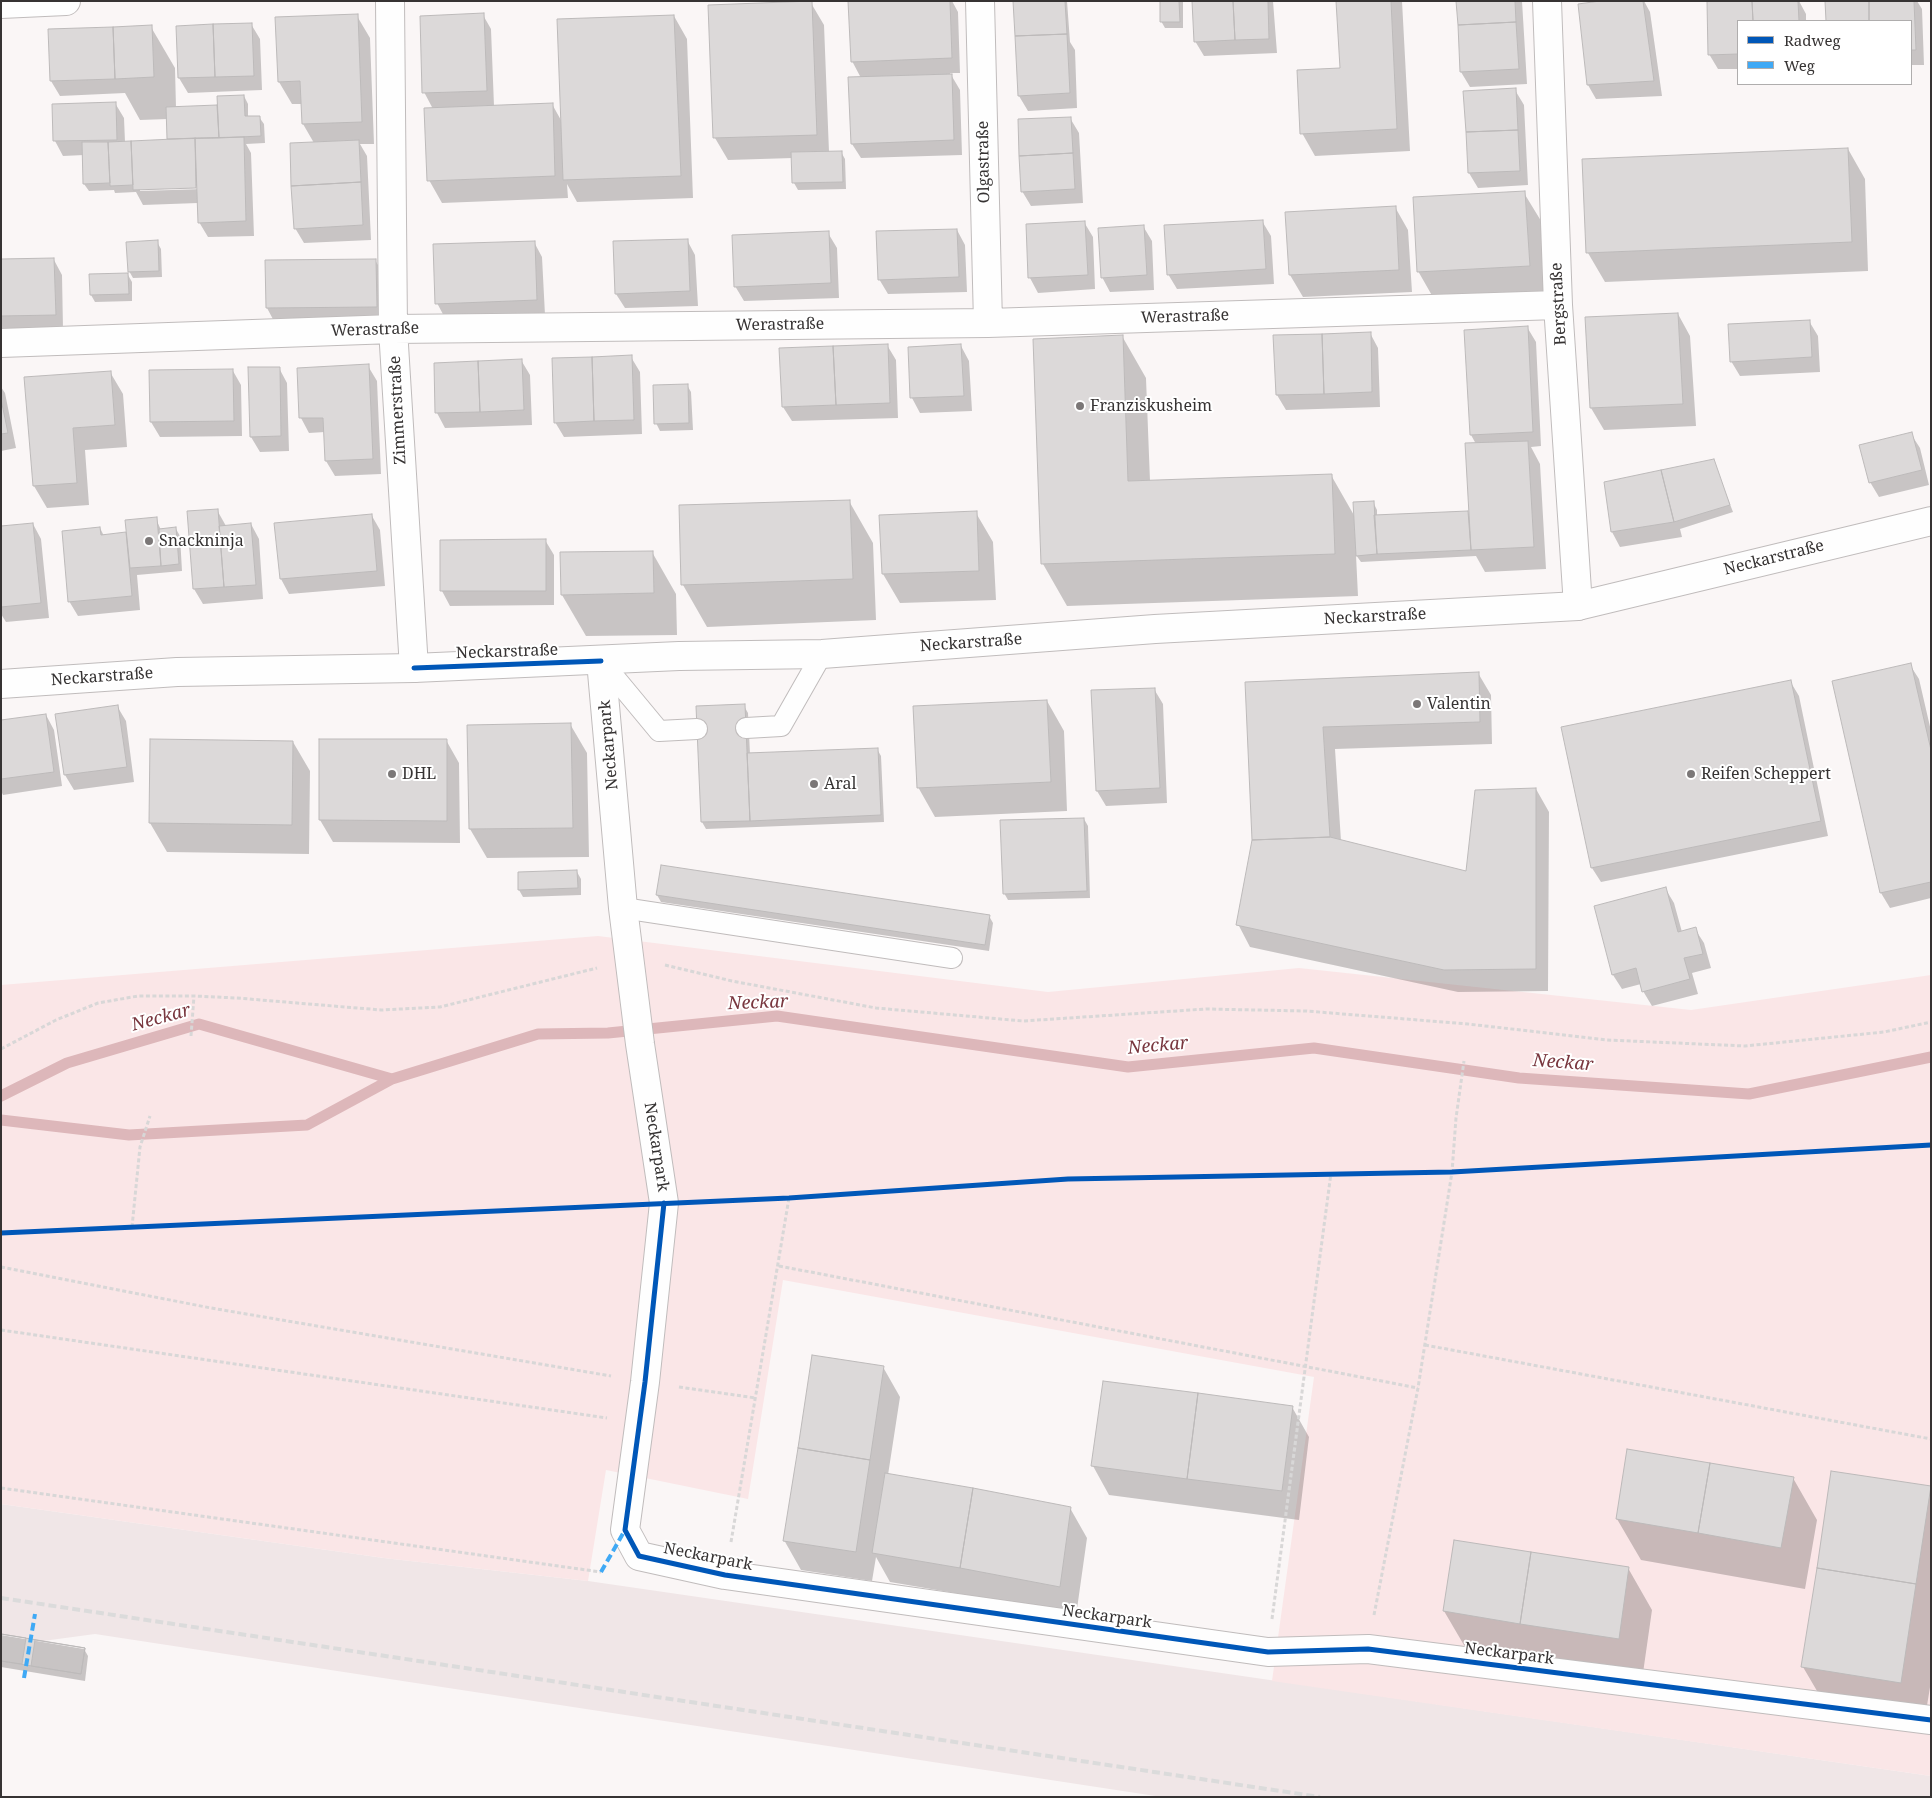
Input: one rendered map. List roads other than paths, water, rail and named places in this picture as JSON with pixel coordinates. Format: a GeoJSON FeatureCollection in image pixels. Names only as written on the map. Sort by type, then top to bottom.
{"type":"FeatureCollection","features":[{"type":"Feature","properties":{"kind":"street"},"geometry":{"type":"LineString","coordinates":[[1,4],[66,1]]}},
{"type":"Feature","properties":{"kind":"street","name":"Zimmerstraße"},"geometry":{"type":"LineString","coordinates":[[390,1],[393,328],[414,668]]}},
{"type":"Feature","properties":{"kind":"street","name":"Olgastraße"},"geometry":{"type":"LineString","coordinates":[[980,1],[988,323]]}},
{"type":"Feature","properties":{"kind":"street","name":"Bergstraße"},"geometry":{"type":"LineString","coordinates":[[1547,1],[1558,305],[1578,606]]}},
{"type":"Feature","properties":{"kind":"street","name":"Werastraße"},"geometry":{"type":"LineString","coordinates":[[1,342],[393,328],[988,323],[1558,305]]}},
{"type":"Feature","properties":{"kind":"street","name":"Neckarstraße"},"geometry":{"type":"LineString","coordinates":[[1,684],[177,672],[414,668],[679,656],[822,654],[1155,629],[1578,606],[1931,521]]}},
{"type":"Feature","properties":{"kind":"street","name":"Neckarpark"},"geometry":{"type":"LineString","coordinates":[[601,661],[623,908],[634,983],[640,1044],[664,1203],[645,1382],[625,1530],[639,1556],[725,1576],[1268,1652],[1368,1649],[1931,1720]]}},
{"type":"Feature","properties":{"kind":"lane"},"geometry":{"type":"LineString","coordinates":[[746,728],[781,726],[822,654]]}},
{"type":"Feature","properties":{"kind":"lane"},"geometry":{"type":"LineString","coordinates":[[601,661],[659,731],[697,730]]}},
{"type":"Feature","properties":{"kind":"lane"},"geometry":{"type":"LineString","coordinates":[[623,908],[952,958]]}},
{"type":"Feature","properties":{"kind":"waterway","name":"Neckar"},"geometry":{"type":"LineString","coordinates":[[1,1096],[67,1063],[199,1024],[392,1079],[538,1034],[608,1033],[777,1016],[1128,1067],[1314,1048],[1519,1078],[1749,1094],[1931,1057]]}},
{"type":"Feature","properties":{"kind":"waterway","name":"Neckar"},"geometry":{"type":"LineString","coordinates":[[1,1120],[129,1135],[307,1125],[392,1079]]}},
{"type":"Feature","properties":{"kind":"railway"},"geometry":{"type":"LineString","coordinates":[[1,1598],[1320,1797]]}},
{"type":"Feature","properties":{"kind":"place","name":"Franziskusheim"},"geometry":{"type":"Point","coordinates":[1080,406]}},
{"type":"Feature","properties":{"kind":"place","name":"Snackninja"},"geometry":{"type":"Point","coordinates":[149,541]}},
{"type":"Feature","properties":{"kind":"place","name":"Valentin"},"geometry":{"type":"Point","coordinates":[1417,704]}},
{"type":"Feature","properties":{"kind":"place","name":"DHL"},"geometry":{"type":"Point","coordinates":[392,774]}},
{"type":"Feature","properties":{"kind":"place","name":"Reifen Scheppert"},"geometry":{"type":"Point","coordinates":[1691,774]}},
{"type":"Feature","properties":{"kind":"place","name":"Aral"},"geometry":{"type":"Point","coordinates":[814,784]}}]}
